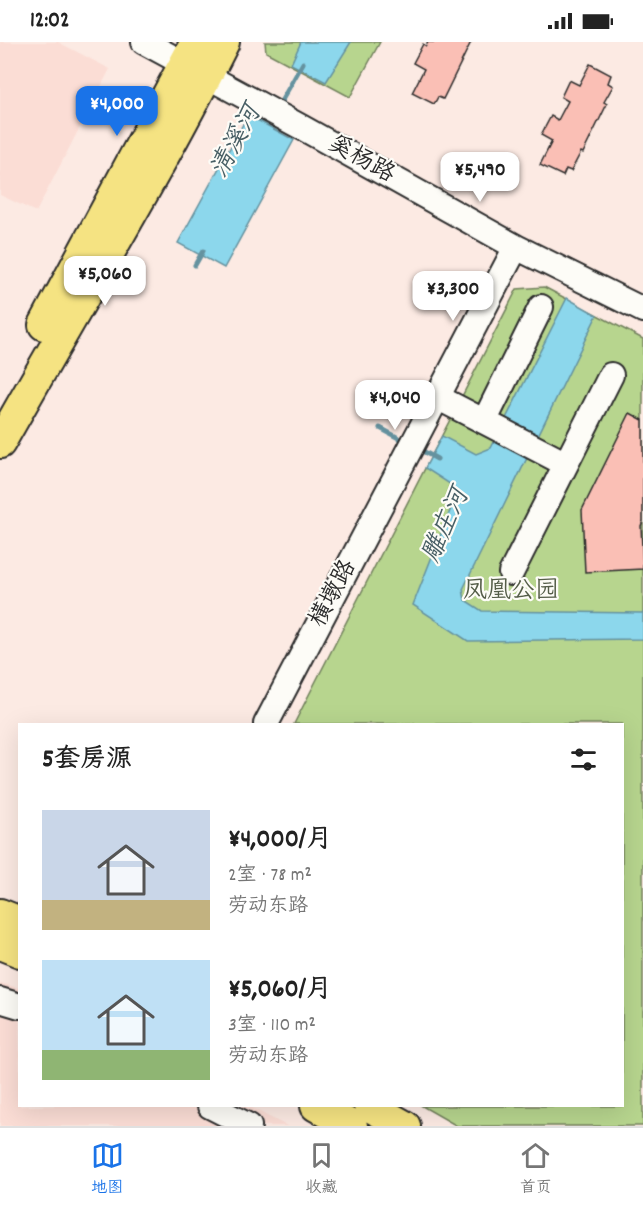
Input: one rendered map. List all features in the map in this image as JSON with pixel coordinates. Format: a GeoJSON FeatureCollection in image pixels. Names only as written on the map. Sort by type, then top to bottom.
{"type":"FeatureCollection","features":[{"type":"Feature","properties":{"kind":"main road"},"geometry":{"type":"LineString","coordinates":[[0,404],[61,314],[91,262],[196,60],[224,42]]}},
{"type":"Feature","properties":{"kind":"main road"},"geometry":{"type":"LineString","coordinates":[[0,444],[61,314]]}},
{"type":"Feature","properties":{"kind":"main road"},"geometry":{"type":"LineString","coordinates":[[0,914],[18,921]]}},
{"type":"Feature","properties":{"kind":"main road"},"geometry":{"type":"LineString","coordinates":[[0,944],[18,951]]}},
{"type":"Feature","properties":{"kind":"main road"},"geometry":{"type":"LineString","coordinates":[[318,1107],[352,1126]]}},
{"type":"Feature","properties":{"kind":"main road"},"geometry":{"type":"LineString","coordinates":[[371,1107],[405,1126]]}},
{"type":"Feature","properties":{"kind":"street","name":"奚杨路"},"geometry":{"type":"LineString","coordinates":[[144,42],[196,60],[249,100],[301,126],[516,247],[643,310]]}},
{"type":"Feature","properties":{"kind":"street"},"geometry":{"type":"LineString","coordinates":[[516,247],[431,407],[492,424],[566,464]]}},
{"type":"Feature","properties":{"kind":"street"},"geometry":{"type":"LineString","coordinates":[[492,424],[541,307]]}},
{"type":"Feature","properties":{"kind":"street"},"geometry":{"type":"LineString","coordinates":[[511,573],[611,375]]}},
{"type":"Feature","properties":{"kind":"street","name":"横墩路"},"geometry":{"type":"LineString","coordinates":[[267,723],[431,407]]}},
{"type":"Feature","properties":{"kind":"street"},"geometry":{"type":"LineString","coordinates":[[0,1000],[18,1005]]}},
{"type":"Feature","properties":{"kind":"street"},"geometry":{"type":"LineString","coordinates":[[212,1107],[249,1126]]}},
{"type":"Feature","properties":{"kind":"shaded area"},"geometry":{"type":"Polygon","coordinates":[[[0,42],[58,42],[110,69],[36,212],[0,195],[0,42]]]}},
{"type":"Feature","properties":{"kind":"shaded area"},"geometry":{"type":"Polygon","coordinates":[[[0,983],[18,988],[18,1107],[250,1107],[287,1126],[0,1126],[0,983]]]}},
{"type":"Feature","properties":{"kind":"green space"},"geometry":{"type":"Polygon","coordinates":[[[265,42],[380,42],[350,97],[266,52],[265,42]]]}},
{"type":"Feature","properties":{"kind":"green space","name":"凤凰公园"},"geometry":{"type":"Polygon","coordinates":[[[544,287],[643,339],[643,1126],[457,1126],[424,1107],[624,1107],[624,723],[295,723],[517,289],[544,287]]]}},
{"type":"Feature","properties":{"kind":"water"},"geometry":{"type":"Polygon","coordinates":[[[301,42],[351,42],[326,82],[291,64],[301,42]]]}},
{"type":"Feature","properties":{"kind":"water"},"geometry":{"type":"Polygon","coordinates":[[[248,115],[294,140],[224,268],[178,243],[248,115]]]}},
{"type":"Feature","properties":{"kind":"water"},"geometry":{"type":"Polygon","coordinates":[[[567,298],[597,315],[463,589],[465,600],[482,611],[643,613],[643,639],[468,641],[413,605],[455,498],[450,484],[425,468],[442,436],[476,454],[491,448],[567,298]]]}},
{"type":"Feature","properties":{"kind":"building"},"geometry":{"type":"Polygon","coordinates":[[[428,42],[471,42],[443,99],[438,97],[434,104],[412,93],[424,69],[413,63],[423,44],[426,46],[428,42]]]}},
{"type":"Feature","properties":{"kind":"building"},"geometry":{"type":"Polygon","coordinates":[[[590,64],[611,75],[608,83],[613,86],[604,102],[607,104],[583,153],[581,152],[571,171],[566,169],[563,176],[540,165],[552,141],[541,135],[551,116],[558,120],[568,101],[561,97],[569,80],[579,85],[590,64]]]}},
{"type":"Feature","properties":{"kind":"building"},"geometry":{"type":"Polygon","coordinates":[[[630,413],[643,420],[643,521],[641,526],[643,569],[585,572],[582,510],[630,413]]]}},
{"type":"Feature","properties":{"kind":"waterway","name":"清溪河"},"geometry":{"type":"LineString","coordinates":[[278,107],[303,63]]}},
{"type":"Feature","properties":{"kind":"waterway","name":"清溪河"},"geometry":{"type":"LineString","coordinates":[[195,265],[203,251]]}},
{"type":"Feature","properties":{"kind":"waterway","name":"雕庄河"},"geometry":{"type":"LineString","coordinates":[[380,428],[408,443]]}},
{"type":"Feature","properties":{"kind":"waterway","name":"雕庄河"},"geometry":{"type":"LineString","coordinates":[[419,449],[437,459]]}}]}
